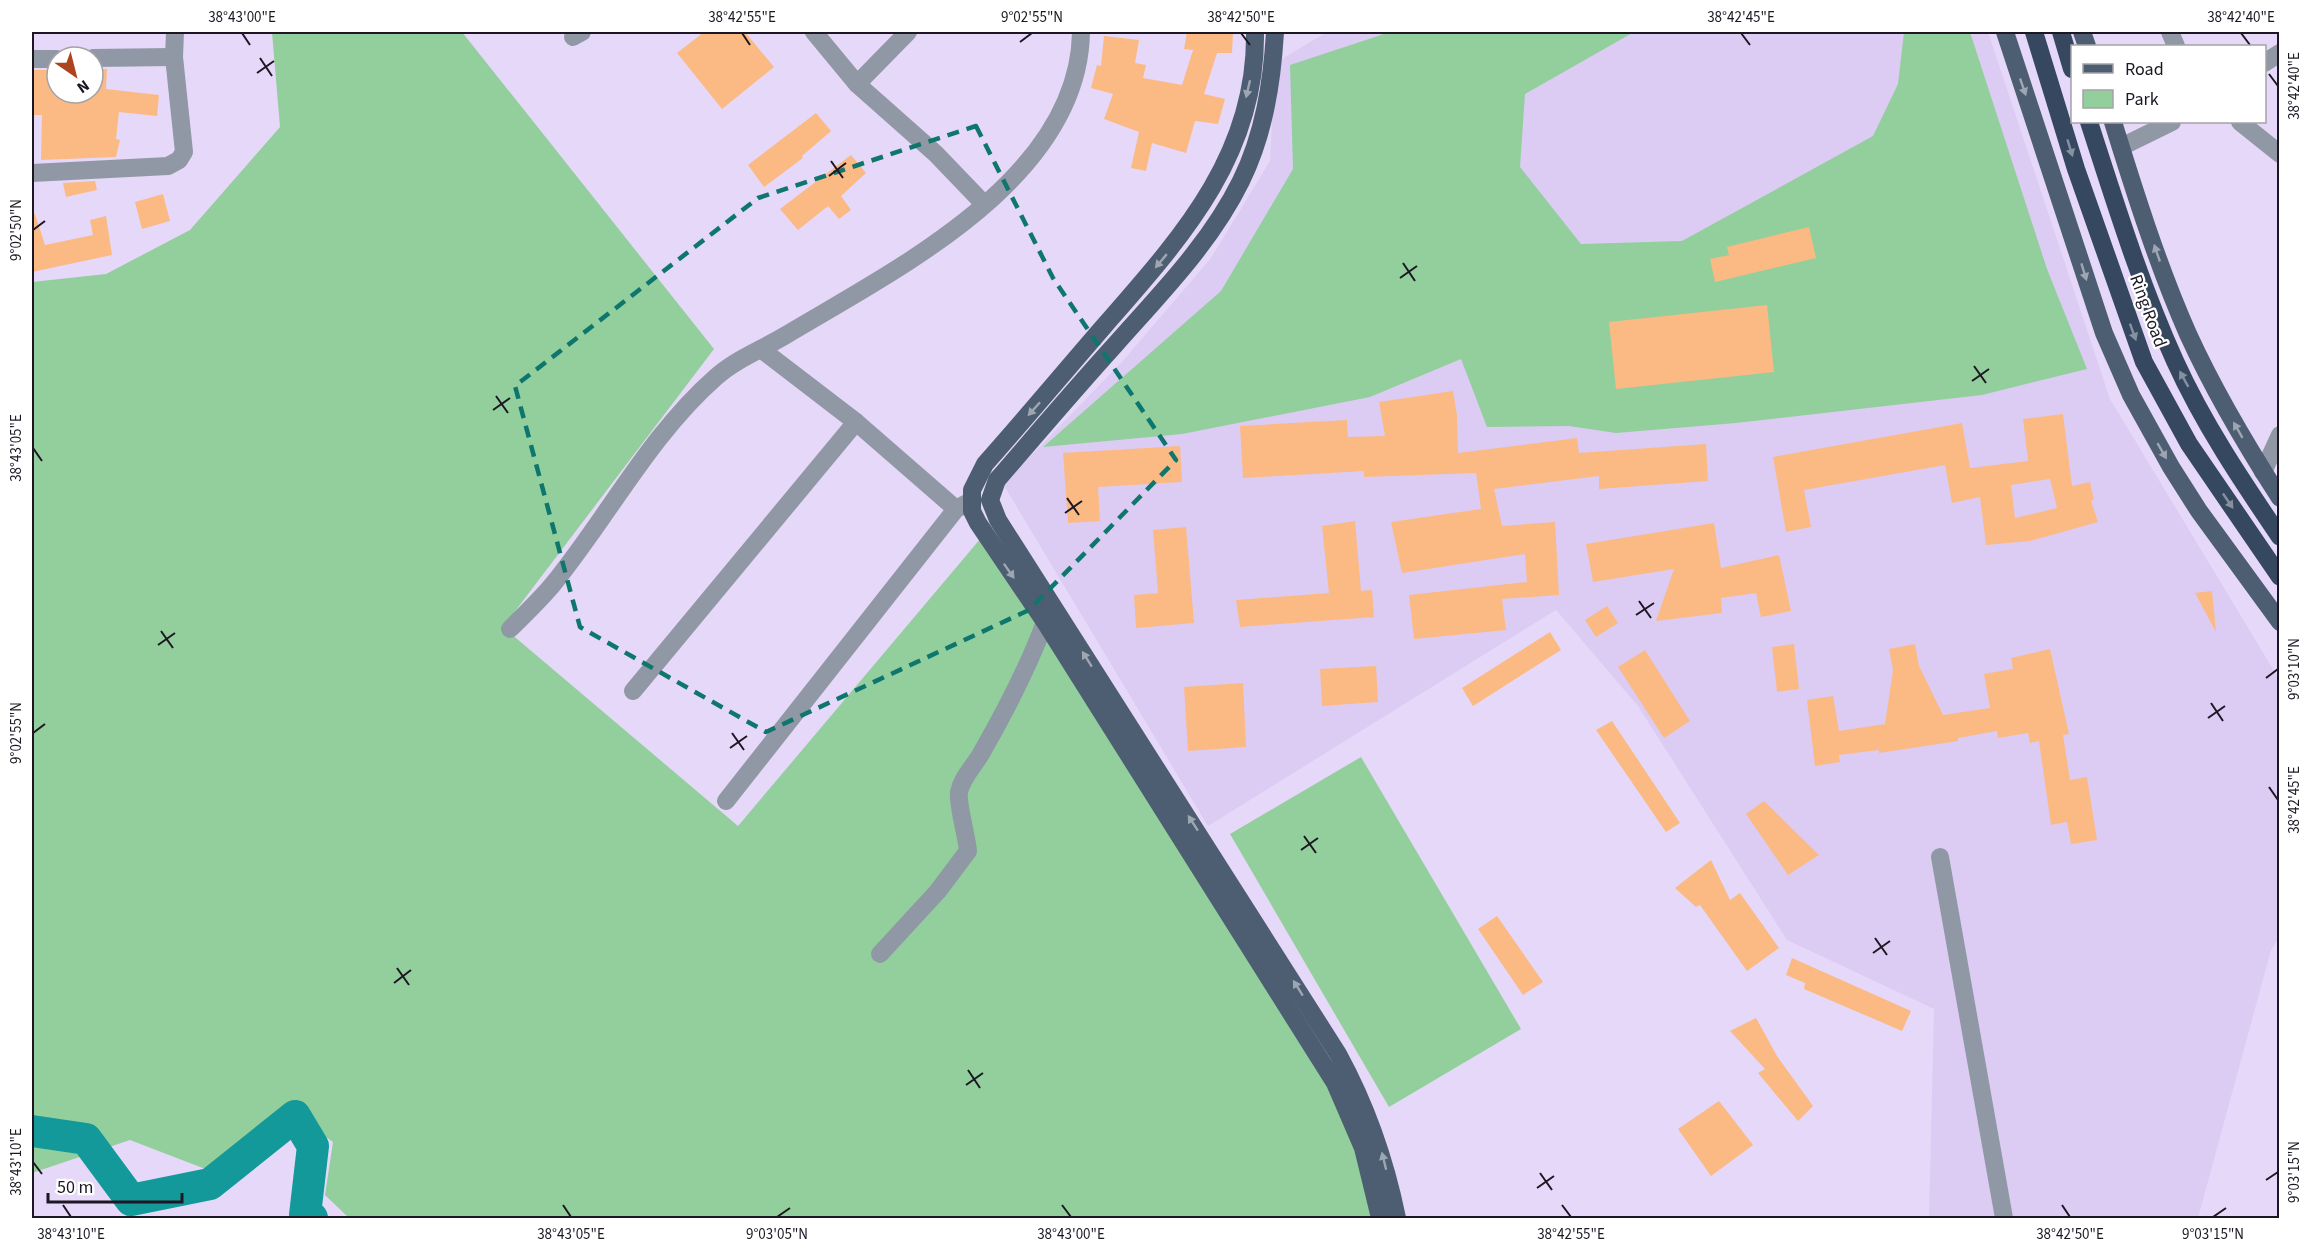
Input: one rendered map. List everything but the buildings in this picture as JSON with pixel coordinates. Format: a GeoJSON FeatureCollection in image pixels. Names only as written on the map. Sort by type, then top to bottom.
{"type":"FeatureCollection","features":[{"type":"Feature","properties":{"kind":"highway","name":"Ring Road"},"geometry":{"type":"LineString","coordinates":[[2034,32],[2076,169],[2144,362],[2189,444],[2280,577]]}},
{"type":"Feature","properties":{"kind":"highway"},"geometry":{"type":"LineString","coordinates":[[2061,32],[2071,63]]}},
{"type":"Feature","properties":{"kind":"highway","name":"Ring Road"},"geometry":{"type":"LineString","coordinates":[[2090,123],[2141,279],[2176,364],[2248,490],[2280,537]]}},
{"type":"Feature","properties":{"kind":"main road"},"geometry":{"type":"LineString","coordinates":[[1255,32],[1253,62],[1243,114],[1235,140],[1209,195],[1171,249],[986,464],[963,505],[972,511],[1045,622],[1335,1083],[1363,1148],[1380,1218]]}},
{"type":"Feature","properties":{"kind":"main road"},"geometry":{"type":"LineString","coordinates":[[1275,32],[1266,110],[1251,156],[1228,203],[1186,264],[997,480],[990,500],[998,520],[1338,1054],[1371,1119],[1397,1218]]}},
{"type":"Feature","properties":{"kind":"main road"},"geometry":{"type":"LineString","coordinates":[[2005,32],[2103,333],[2131,395],[2171,467],[2199,511],[2280,622]]}},
{"type":"Feature","properties":{"kind":"main road"},"geometry":{"type":"LineString","coordinates":[[2113,123],[2188,333],[2236,428],[2280,498]]}},
{"type":"Feature","properties":{"kind":"street"},"geometry":{"type":"LineString","coordinates":[[32,173],[168,166],[179,160],[184,152],[174,57],[175,32]]}},
{"type":"Feature","properties":{"kind":"street"},"geometry":{"type":"LineString","coordinates":[[813,32],[857,84],[936,154],[984,204]]}},
{"type":"Feature","properties":{"kind":"street"},"geometry":{"type":"LineString","coordinates":[[857,84],[908,32]]}},
{"type":"Feature","properties":{"kind":"street"},"geometry":{"type":"LineString","coordinates":[[510,629],[554,584],[651,448],[716,376],[911,259],[957,228],[1032,158],[1064,110],[1078,72],[1081,32]]}},
{"type":"Feature","properties":{"kind":"street"},"geometry":{"type":"LineString","coordinates":[[2266,62],[2280,53]]}},
{"type":"Feature","properties":{"kind":"street"},"geometry":{"type":"LineString","coordinates":[[105,58],[174,57]]}},
{"type":"Feature","properties":{"kind":"street"},"geometry":{"type":"LineString","coordinates":[[2121,147],[2170,123]]}},
{"type":"Feature","properties":{"kind":"street"},"geometry":{"type":"LineString","coordinates":[[2241,123],[2280,154]]}},
{"type":"Feature","properties":{"kind":"street"},"geometry":{"type":"LineString","coordinates":[[726,801],[963,505],[762,350]]}},
{"type":"Feature","properties":{"kind":"street"},"geometry":{"type":"LineString","coordinates":[[633,691],[856,422]]}},
{"type":"Feature","properties":{"kind":"street"},"geometry":{"type":"LineString","coordinates":[[2264,472],[2280,435]]}},
{"type":"Feature","properties":{"kind":"street"},"geometry":{"type":"LineString","coordinates":[[880,954],[938,891],[968,851],[958,795],[962,783],[981,755],[1013,694],[1034,653],[1045,622]]}},
{"type":"Feature","properties":{"kind":"street"},"geometry":{"type":"LineString","coordinates":[[1940,857],[2004,1218]]}},
{"type":"Feature","properties":{"kind":"highlighted area"},"geometry":{"type":"Polygon","coordinates":[[[976,126],[1053,278],[1176,460],[1029,610],[766,732],[580,627],[515,386],[758,198],[976,126]]]}},
{"type":"Feature","properties":{"kind":"shaded area"},"geometry":{"type":"Polygon","coordinates":[[[1327,32],[1988,32],[2110,399],[2279,679],[2279,938],[2271,950],[2198,1218],[1929,1218],[1934,1009],[1787,940],[1638,706],[1556,610],[1208,826],[1003,484],[1122,362],[1211,258],[1270,161],[1275,63],[1327,32]]]}},
{"type":"Feature","properties":{"kind":"green space"},"geometry":{"type":"Polygon","coordinates":[[[272,32],[462,32],[714,349],[503,627],[738,826],[981,538],[1364,1137],[1382,1218],[393,1218],[390,1216],[349,1218],[325,1195],[333,1142],[287,1110],[208,1170],[130,1140],[32,1173],[32,282],[106,274],[190,230],[280,127],[272,32]]]}},
{"type":"Feature","properties":{"kind":"green space"},"geometry":{"type":"Polygon","coordinates":[[[1390,32],[1634,32],[1525,94],[1520,167],[1581,244],[1682,241],[1873,136],[1898,84],[1904,32],[1970,32],[2047,269],[2087,369],[1982,395],[1736,423],[1616,433],[1569,426],[1487,427],[1461,359],[1370,397],[1182,434],[1043,447],[1221,291],[1293,169],[1290,65],[1390,32]]]}},
{"type":"Feature","properties":{"kind":"green space"},"geometry":{"type":"Polygon","coordinates":[[[1361,757],[1521,1029],[1389,1107],[1230,834],[1361,757]]]}},
{"type":"Feature","properties":{"kind":"waterway"},"geometry":{"type":"LineString","coordinates":[[32,1131],[86,1139],[131,1200],[210,1184],[295,1116],[313,1146],[305,1215],[312,1218]]}}]}
